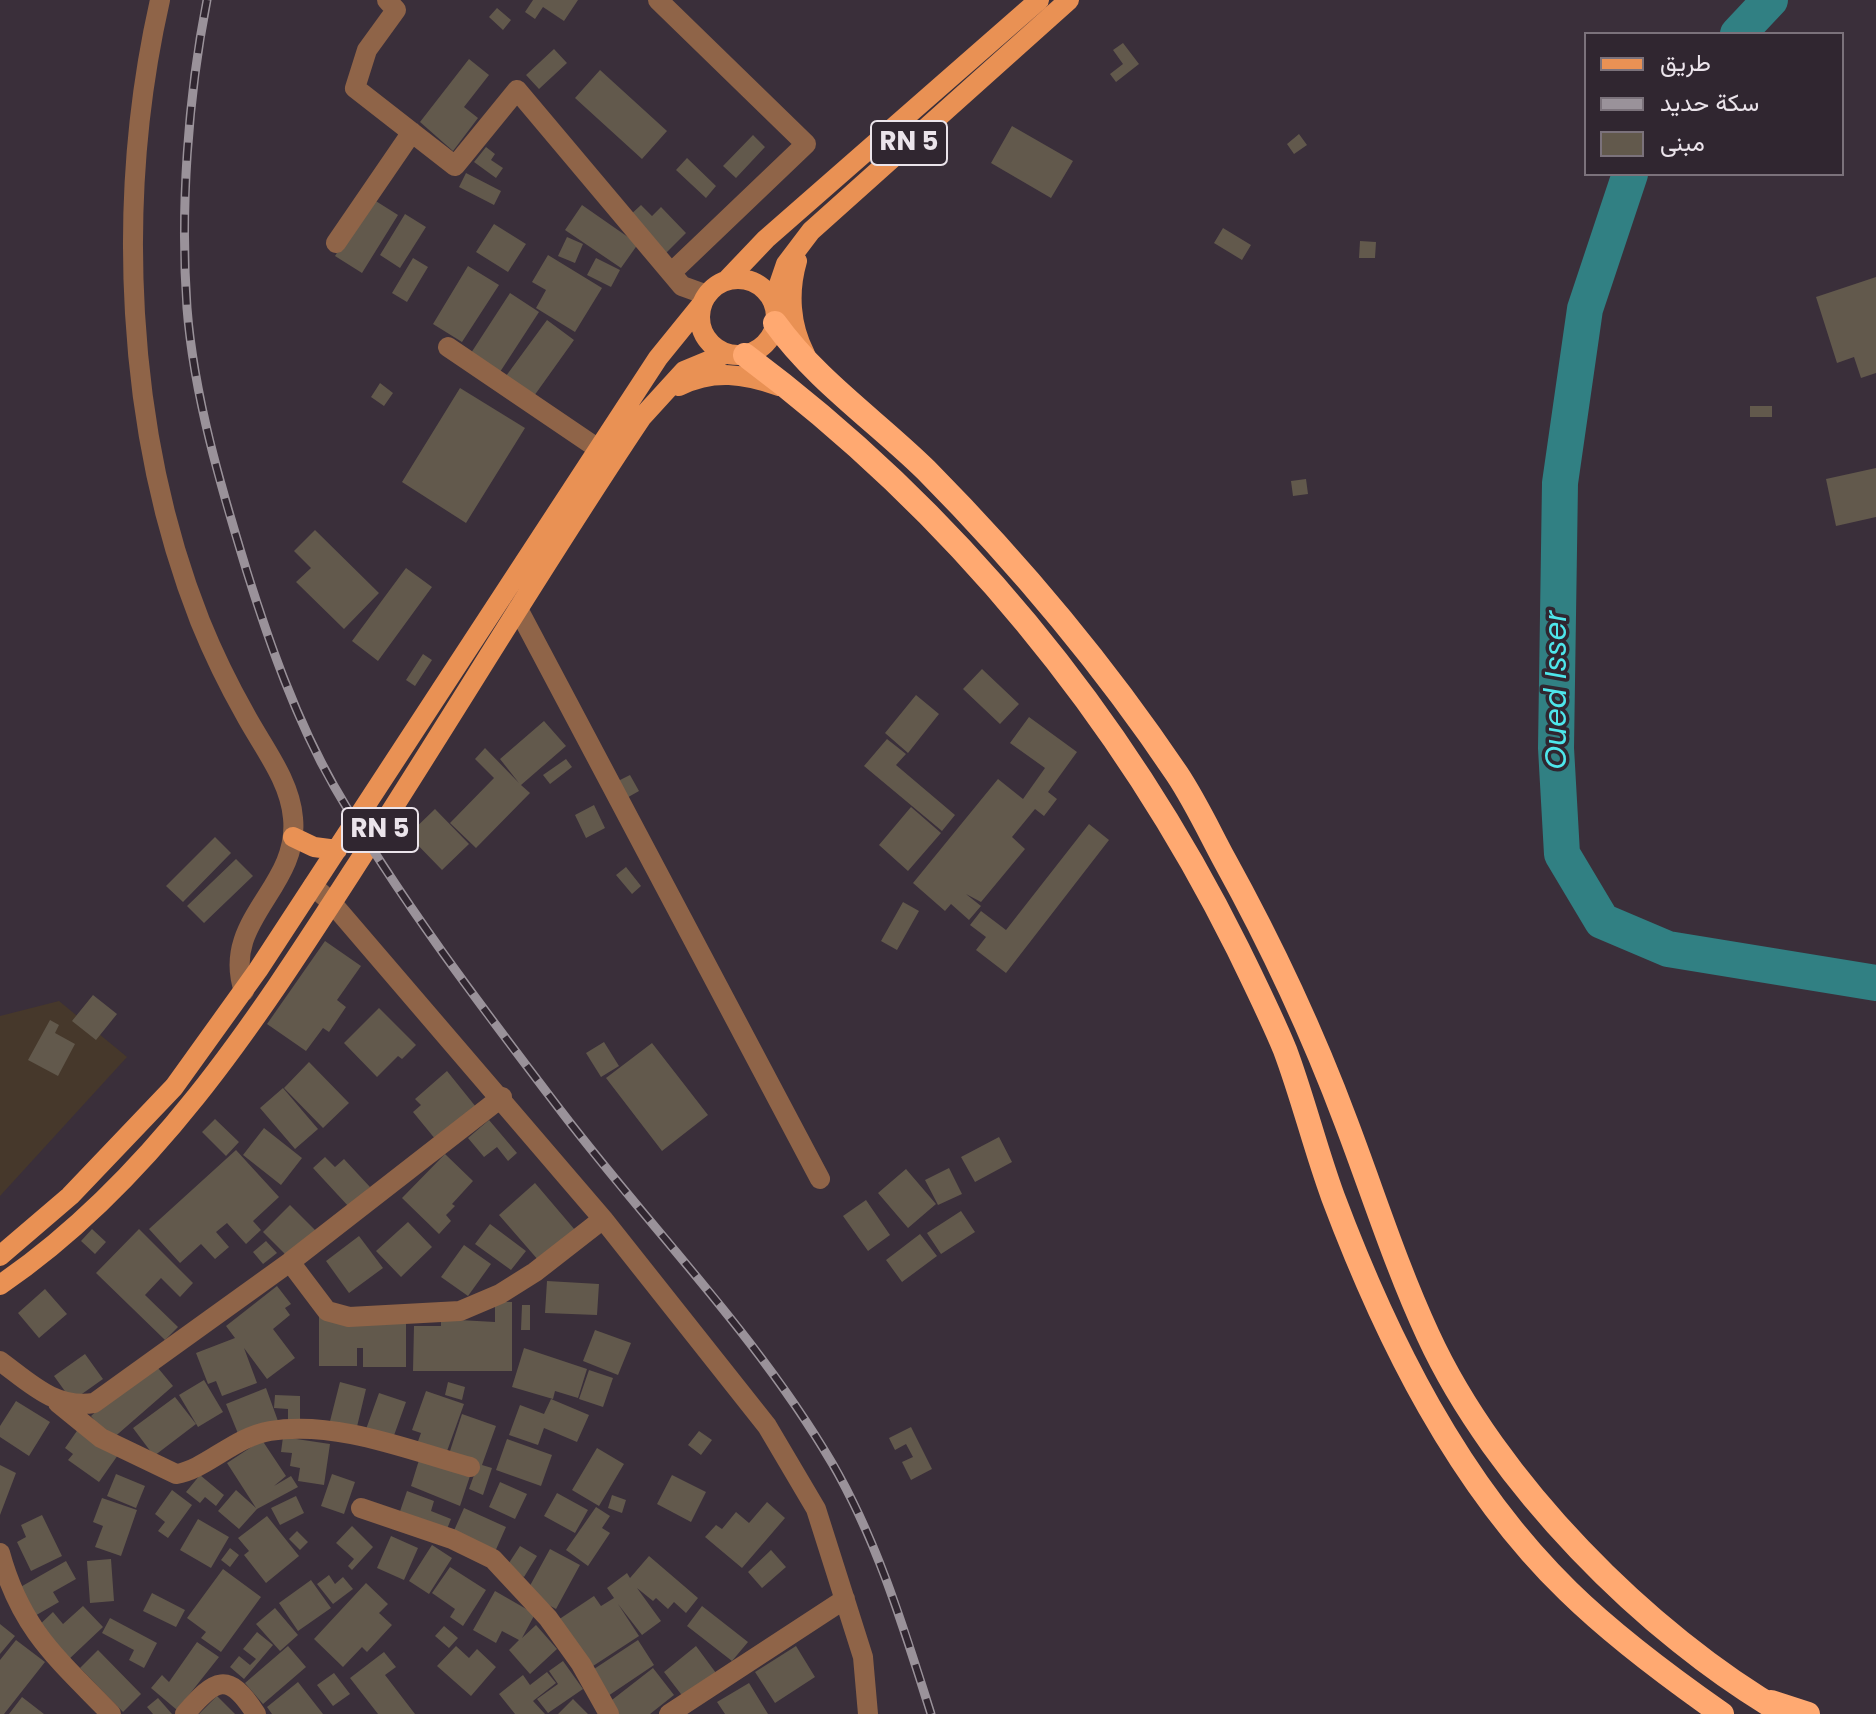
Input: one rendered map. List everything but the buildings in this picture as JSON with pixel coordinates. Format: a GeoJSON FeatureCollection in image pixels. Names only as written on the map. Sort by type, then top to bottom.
{"type":"FeatureCollection","features":[{"type":"Feature","properties":{"kind":"highway"},"geometry":{"type":"LineString","coordinates":[[774,312],[813,368],[919,463],[1007,552],[1088,648],[1180,778],[1254,914],[1303,1014],[1429,1339],[1486,1435],[1560,1529],[1674,1638],[1757,1698],[1785,1714]]}},
{"type":"Feature","properties":{"kind":"highway"},"geometry":{"type":"LineString","coordinates":[[735,354],[790,390],[932,517],[1037,634],[1120,743],[1184,846],[1238,950],[1284,1049],[1333,1197],[1391,1335],[1449,1441],[1506,1521],[1567,1591],[1722,1714]]}},
{"type":"Feature","properties":{"kind":"highway"},"geometry":{"type":"LineString","coordinates":[[1757,1698],[1808,1714]]}},
{"type":"Feature","properties":{"kind":"main road","name":"RN 5"},"geometry":{"type":"LineString","coordinates":[[726,281],[766,239],[1039,0]]}},
{"type":"Feature","properties":{"kind":"main road","name":"RN 5"},"geometry":{"type":"LineString","coordinates":[[774,312],[786,264],[811,231],[1069,0]]}},
{"type":"Feature","properties":{"kind":"main road"},"geometry":{"type":"LineString","coordinates":[[811,231],[796,263],[791,290],[793,317],[800,344],[813,368]]}},
{"type":"Feature","properties":{"kind":"main road"},"geometry":{"type":"LineString","coordinates":[[737,279],[759,285],[774,312],[762,347],[735,354],[715,348],[701,329],[704,300],[726,281],[737,279]]}},
{"type":"Feature","properties":{"kind":"main road","name":"RN 5"},"geometry":{"type":"LineString","coordinates":[[0,1256],[70,1196],[125,1142],[174,1087],[244,991],[597,448],[664,349],[704,300]]}},
{"type":"Feature","properties":{"kind":"main road","name":"RN 5"},"geometry":{"type":"LineString","coordinates":[[0,1285],[58,1239],[169,1131],[246,1031],[332,903],[657,397],[684,371],[735,354]]}},
{"type":"Feature","properties":{"kind":"main road"},"geometry":{"type":"LineString","coordinates":[[657,397],[689,382],[715,375],[746,376],[790,390]]}},
{"type":"Feature","properties":{"kind":"main road"},"geometry":{"type":"LineString","coordinates":[[293,837],[314,847],[337,850]]}},
{"type":"Feature","properties":{"kind":"street"},"geometry":{"type":"LineString","coordinates":[[160,0],[146,61],[135,215],[136,348],[157,475],[200,620],[242,710],[284,783],[293,819],[293,837],[283,873],[241,940],[238,975],[244,991]]}},
{"type":"Feature","properties":{"kind":"street"},"geometry":{"type":"LineString","coordinates":[[387,0],[396,10],[367,50],[355,88],[455,166],[517,90],[682,286],[704,300]]}},
{"type":"Feature","properties":{"kind":"street"},"geometry":{"type":"LineString","coordinates":[[658,0],[806,144],[671,273]]}},
{"type":"Feature","properties":{"kind":"street"},"geometry":{"type":"LineString","coordinates":[[336,243],[412,132]]}},
{"type":"Feature","properties":{"kind":"street"},"geometry":{"type":"LineString","coordinates":[[448,347],[597,448]]}},
{"type":"Feature","properties":{"kind":"street"},"geometry":{"type":"LineString","coordinates":[[518,609],[820,1179]]}},
{"type":"Feature","properties":{"kind":"street"},"geometry":{"type":"LineString","coordinates":[[313,886],[332,903],[502,1097],[767,1426],[816,1509],[863,1657],[868,1714]]}},
{"type":"Feature","properties":{"kind":"street"},"geometry":{"type":"LineString","coordinates":[[55,1401],[75,1406],[94,1403],[290,1262],[502,1097]]}},
{"type":"Feature","properties":{"kind":"street"},"geometry":{"type":"LineString","coordinates":[[290,1262],[327,1311],[349,1317],[460,1311],[500,1294],[535,1272],[603,1219]]}},
{"type":"Feature","properties":{"kind":"street"},"geometry":{"type":"LineString","coordinates":[[0,1361],[101,1438],[176,1474],[188,1472],[231,1444],[271,1431],[323,1431],[470,1467]]}},
{"type":"Feature","properties":{"kind":"street"},"geometry":{"type":"LineString","coordinates":[[361,1508],[452,1539],[493,1559],[548,1618],[581,1664],[609,1714]]}},
{"type":"Feature","properties":{"kind":"street"},"geometry":{"type":"LineString","coordinates":[[0,1553],[19,1609],[38,1639],[111,1714]]}},
{"type":"Feature","properties":{"kind":"street"},"geometry":{"type":"LineString","coordinates":[[669,1714],[845,1599]]}},
{"type":"Feature","properties":{"kind":"street"},"geometry":{"type":"LineString","coordinates":[[185,1714],[210,1685],[220,1683],[243,1693],[256,1714]]}},
{"type":"Feature","properties":{"kind":"shaded area"},"geometry":{"type":"Polygon","coordinates":[[[59,1001],[127,1057],[0,1196],[0,1016],[59,1001]]]}},
{"type":"Feature","properties":{"kind":"waterway","name":"Oued Isser"},"geometry":{"type":"LineString","coordinates":[[1740,32],[1770,0]]}},
{"type":"Feature","properties":{"kind":"waterway","name":"Oued Isser"},"geometry":{"type":"LineString","coordinates":[[1629,176],[1585,309],[1560,483],[1556,748],[1562,854],[1602,921],[1668,949],[1876,983]]}},
{"type":"Feature","properties":{"kind":"railway"},"geometry":{"type":"LineString","coordinates":[[207,0],[190,114],[185,193],[185,270],[191,341],[202,408],[228,507],[265,627],[296,708],[320,761],[359,828],[442,952],[595,1155],[737,1326],[832,1463],[863,1523],[888,1586],[931,1714]]}}]}
